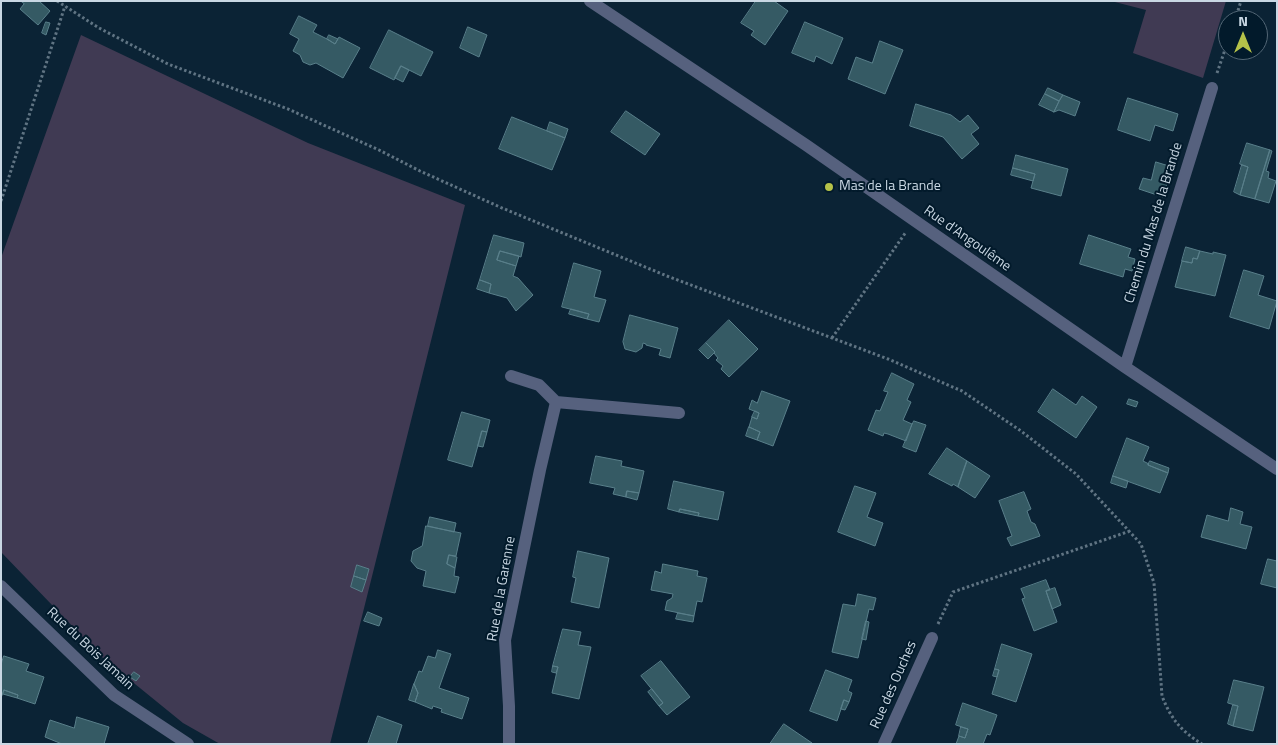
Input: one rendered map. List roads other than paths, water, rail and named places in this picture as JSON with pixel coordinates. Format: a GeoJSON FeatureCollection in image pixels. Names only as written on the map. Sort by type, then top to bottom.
{"type":"FeatureCollection","features":[{"type":"Feature","properties":{"kind":"street","name":"Rue d'Angoulême"},"geometry":{"type":"LineString","coordinates":[[590,1],[806,145],[1125,367],[1277,470]]}},
{"type":"Feature","properties":{"kind":"street","name":"Chemin du Mas de la Brande"},"geometry":{"type":"LineString","coordinates":[[1125,367],[1212,88]]}},
{"type":"Feature","properties":{"kind":"street"},"geometry":{"type":"LineString","coordinates":[[511,376],[539,385],[556,402],[680,413]]}},
{"type":"Feature","properties":{"kind":"street","name":"Rue de la Garenne"},"geometry":{"type":"LineString","coordinates":[[509,744],[505,640],[556,402]]}},
{"type":"Feature","properties":{"kind":"street","name":"Rue du Bois Jamain"},"geometry":{"type":"LineString","coordinates":[[1,586],[114,695],[188,744]]}},
{"type":"Feature","properties":{"kind":"street","name":"Rue des Ouches"},"geometry":{"type":"LineString","coordinates":[[884,744],[932,638]]}},
{"type":"Feature","properties":{"kind":"place","name":"Mas de la Brande"},"geometry":{"type":"Point","coordinates":[829,187]}}]}
